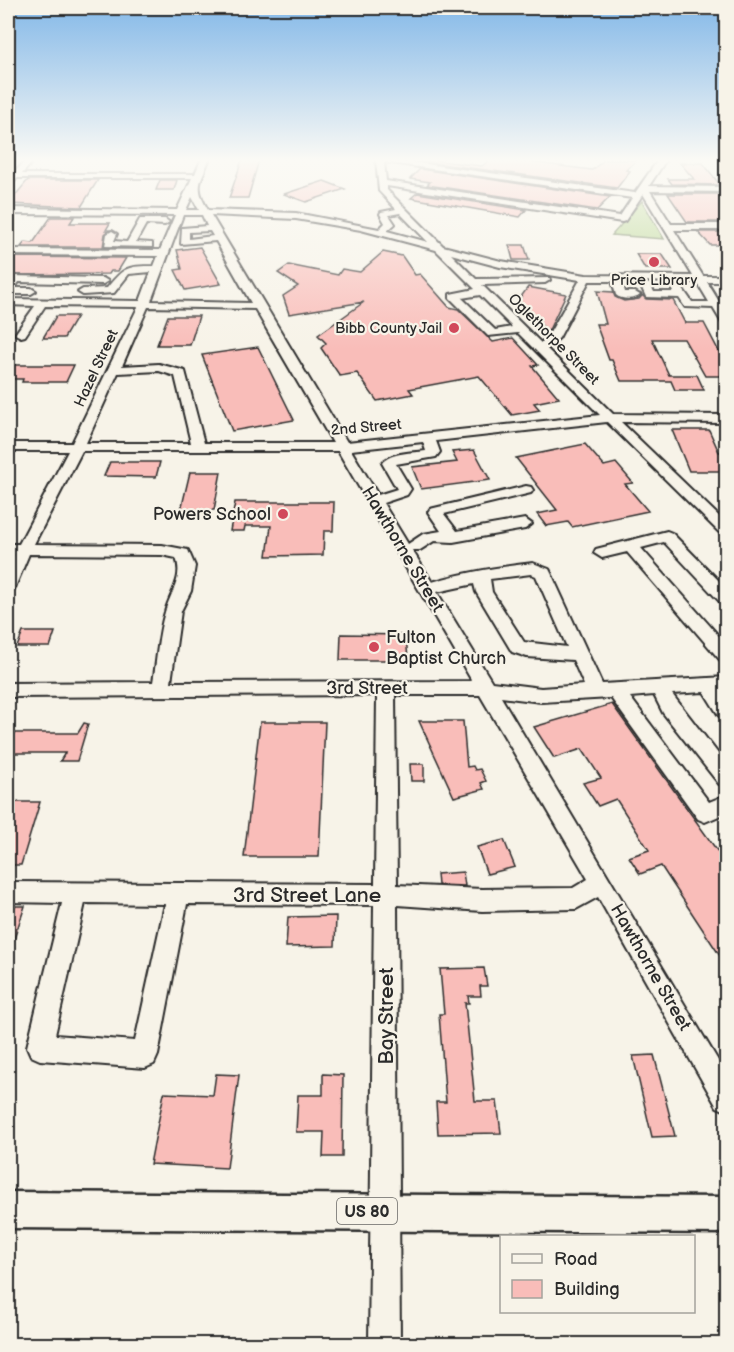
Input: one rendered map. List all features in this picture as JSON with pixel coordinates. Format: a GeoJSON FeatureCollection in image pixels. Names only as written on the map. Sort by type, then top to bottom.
{"type":"FeatureCollection","features":[{"type":"Feature","properties":{"kind":"main road","name":"US 80"},"geometry":{"type":"LineString","coordinates":[[8,1210],[726,1215]]}},
{"type":"Feature","properties":{"kind":"street"},"geometry":{"type":"LineString","coordinates":[[137,223],[110,232],[108,244],[166,249]]}},
{"type":"Feature","properties":{"kind":"street"},"geometry":{"type":"LineString","coordinates":[[130,245],[142,223]]}},
{"type":"Feature","properties":{"kind":"street","name":"Hazel Street"},"geometry":{"type":"LineString","coordinates":[[8,585],[16,549],[77,446],[144,305],[175,223]]}},
{"type":"Feature","properties":{"kind":"street"},"geometry":{"type":"LineString","coordinates":[[178,223],[185,230],[213,228]]}},
{"type":"Feature","properties":{"kind":"street","name":"Hawthorne Street"},"geometry":{"type":"LineString","coordinates":[[210,223],[257,306],[374,501],[409,547],[428,589],[726,1098]]}},
{"type":"Feature","properties":{"kind":"street"},"geometry":{"type":"LineString","coordinates":[[333,223],[380,232],[500,264],[586,278]]}},
{"type":"Feature","properties":{"kind":"street"},"geometry":{"type":"LineString","coordinates":[[380,232],[389,223]]}},
{"type":"Feature","properties":{"kind":"street","name":"Oglethorpe Street"},"geometry":{"type":"LineString","coordinates":[[415,223],[726,531]]}},
{"type":"Feature","properties":{"kind":"street"},"geometry":{"type":"LineString","coordinates":[[665,223],[723,312]]}},
{"type":"Feature","properties":{"kind":"street"},"geometry":{"type":"LineString","coordinates":[[668,227],[726,227]]}},
{"type":"Feature","properties":{"kind":"street"},"geometry":{"type":"LineString","coordinates":[[200,229],[204,240]]}},
{"type":"Feature","properties":{"kind":"street"},"geometry":{"type":"LineString","coordinates":[[185,230],[184,242],[218,238]]}},
{"type":"Feature","properties":{"kind":"street"},"geometry":{"type":"LineString","coordinates":[[398,237],[416,235],[422,230]]}},
{"type":"Feature","properties":{"kind":"street"},"geometry":{"type":"LineString","coordinates":[[8,252],[166,249]]}},
{"type":"Feature","properties":{"kind":"street"},"geometry":{"type":"LineString","coordinates":[[12,279],[8,291],[103,292],[114,288],[125,272],[134,269],[158,268]]}},
{"type":"Feature","properties":{"kind":"street"},"geometry":{"type":"LineString","coordinates":[[474,282],[586,278],[726,279]]}},
{"type":"Feature","properties":{"kind":"street"},"geometry":{"type":"LineString","coordinates":[[541,349],[554,338],[586,278]]}},
{"type":"Feature","properties":{"kind":"street"},"geometry":{"type":"LineString","coordinates":[[616,278],[621,295],[635,295]]}},
{"type":"Feature","properties":{"kind":"street"},"geometry":{"type":"LineString","coordinates":[[484,291],[454,296],[492,334],[521,329]]}},
{"type":"Feature","properties":{"kind":"street"},"geometry":{"type":"LineString","coordinates":[[648,292],[679,291],[689,305],[723,312]]}},
{"type":"Feature","properties":{"kind":"street"},"geometry":{"type":"LineString","coordinates":[[8,302],[257,306]]}},
{"type":"Feature","properties":{"kind":"street"},"geometry":{"type":"LineString","coordinates":[[21,334],[42,303]]}},
{"type":"Feature","properties":{"kind":"street"},"geometry":{"type":"LineString","coordinates":[[113,370],[167,368],[181,374],[198,446]]}},
{"type":"Feature","properties":{"kind":"street","name":"2nd Street"},"geometry":{"type":"LineString","coordinates":[[8,447],[341,447],[612,418],[726,419]]}},
{"type":"Feature","properties":{"kind":"street"},"geometry":{"type":"LineString","coordinates":[[374,501],[402,492],[404,489],[389,463],[393,460],[431,454],[433,452],[428,438]]}},
{"type":"Feature","properties":{"kind":"street"},"geometry":{"type":"LineString","coordinates":[[453,537],[435,512],[526,490]]}},
{"type":"Feature","properties":{"kind":"street"},"geometry":{"type":"LineString","coordinates":[[409,547],[425,548],[447,544],[453,537],[525,524]]}},
{"type":"Feature","properties":{"kind":"street"},"geometry":{"type":"LineString","coordinates":[[602,553],[667,536],[726,598]]}},
{"type":"Feature","properties":{"kind":"street"},"geometry":{"type":"LineString","coordinates":[[630,546],[724,650]]}},
{"type":"Feature","properties":{"kind":"street"},"geometry":{"type":"LineString","coordinates":[[16,549],[162,550],[178,553],[185,558],[187,566],[183,591],[173,611],[161,688]]}},
{"type":"Feature","properties":{"kind":"street"},"geometry":{"type":"LineString","coordinates":[[428,589],[450,582],[480,578],[486,574],[533,568],[543,573],[578,654],[606,691],[705,813],[726,804]]}},
{"type":"Feature","properties":{"kind":"street"},"geometry":{"type":"LineString","coordinates":[[480,578],[484,592],[518,647],[527,651],[578,654]]}},
{"type":"Feature","properties":{"kind":"street"},"geometry":{"type":"LineString","coordinates":[[718,684],[726,711]]}},
{"type":"Feature","properties":{"kind":"street","name":"3rd Street"},"geometry":{"type":"LineString","coordinates":[[8,690],[486,688],[541,695],[718,684]]}},
{"type":"Feature","properties":{"kind":"street","name":"Bay Street"},"geometry":{"type":"LineString","coordinates":[[385,1344],[386,688]]}},
{"type":"Feature","properties":{"kind":"street"},"geometry":{"type":"LineString","coordinates":[[659,688],[670,708],[726,778]]}},
{"type":"Feature","properties":{"kind":"street","name":"3rd Street Lane"},"geometry":{"type":"LineString","coordinates":[[8,892],[400,895],[482,900],[576,898],[602,883]]}},
{"type":"Feature","properties":{"kind":"street"},"geometry":{"type":"LineString","coordinates":[[76,893],[40,1047],[145,1055],[178,894]]}},
{"type":"Feature","properties":{"kind":"green space"},"geometry":{"type":"Polygon","coordinates":[[[623,223],[655,223],[664,239],[612,235],[623,223]]]}},
{"type":"Feature","properties":{"kind":"building"},"geometry":{"type":"Polygon","coordinates":[[[47,223],[110,223],[106,230],[110,230],[105,234],[103,247],[21,247],[25,242],[33,243],[47,223]]]}},
{"type":"Feature","properties":{"kind":"building"},"geometry":{"type":"Polygon","coordinates":[[[698,232],[726,232],[726,245],[710,245],[698,232]]]}},
{"type":"Feature","properties":{"kind":"building"},"geometry":{"type":"Polygon","coordinates":[[[509,245],[524,245],[529,260],[513,260],[509,245]]]}},
{"type":"Feature","properties":{"kind":"building"},"geometry":{"type":"Polygon","coordinates":[[[200,247],[221,284],[185,290],[175,270],[182,269],[177,250],[200,247]]]}},
{"type":"Feature","properties":{"kind":"building","name":"Bibb County Jail"},"geometry":{"type":"Polygon","coordinates":[[[383,252],[402,256],[415,275],[420,274],[449,307],[458,309],[493,342],[513,338],[538,365],[532,366],[559,398],[534,403],[540,410],[512,415],[479,376],[409,389],[413,394],[377,401],[357,373],[340,376],[321,348],[326,343],[318,335],[364,302],[289,314],[283,296],[298,286],[278,273],[289,265],[338,275],[342,269],[360,272],[383,252]]]}},
{"type":"Feature","properties":{"kind":"building","name":"Price Library"},"geometry":{"type":"Polygon","coordinates":[[[636,254],[662,254],[672,269],[645,269],[636,254]]]}},
{"type":"Feature","properties":{"kind":"building"},"geometry":{"type":"Polygon","coordinates":[[[8,258],[126,258],[118,271],[111,271],[109,274],[8,275],[8,258]]]}},
{"type":"Feature","properties":{"kind":"building"},"geometry":{"type":"Polygon","coordinates":[[[528,287],[566,294],[548,332],[518,301],[528,287]]]}},
{"type":"Feature","properties":{"kind":"building"},"geometry":{"type":"Polygon","coordinates":[[[597,291],[613,292],[615,297],[624,301],[639,299],[642,296],[640,293],[646,299],[673,300],[685,323],[704,323],[726,365],[726,376],[705,376],[684,339],[652,339],[669,375],[697,375],[704,390],[675,390],[671,381],[621,381],[612,360],[609,360],[596,324],[606,324],[597,291]]]}},
{"type":"Feature","properties":{"kind":"building"},"geometry":{"type":"Polygon","coordinates":[[[56,316],[77,316],[64,338],[43,338],[56,316]]]}},
{"type":"Feature","properties":{"kind":"building"},"geometry":{"type":"Polygon","coordinates":[[[168,316],[199,316],[190,345],[157,345],[168,316]]]}},
{"type":"Feature","properties":{"kind":"building"},"geometry":{"type":"Polygon","coordinates":[[[258,347],[294,420],[232,431],[202,355],[258,347]]]}},
{"type":"Feature","properties":{"kind":"building"},"geometry":{"type":"Polygon","coordinates":[[[8,365],[74,365],[66,382],[22,382],[23,379],[8,379],[8,365]]]}},
{"type":"Feature","properties":{"kind":"building"},"geometry":{"type":"Polygon","coordinates":[[[672,430],[709,430],[719,452],[726,452],[726,471],[689,471],[672,430]]]}},
{"type":"Feature","properties":{"kind":"building"},"geometry":{"type":"Polygon","coordinates":[[[585,444],[604,466],[616,463],[633,483],[625,484],[648,511],[572,527],[568,522],[546,526],[537,514],[557,510],[516,458],[585,444]]]}},
{"type":"Feature","properties":{"kind":"building"},"geometry":{"type":"Polygon","coordinates":[[[474,450],[490,480],[421,489],[412,467],[457,462],[452,452],[474,450]]]}},
{"type":"Feature","properties":{"kind":"building"},"geometry":{"type":"Polygon","coordinates":[[[110,462],[160,462],[156,477],[104,476],[110,462]]]}},
{"type":"Feature","properties":{"kind":"building"},"geometry":{"type":"Polygon","coordinates":[[[190,472],[221,472],[214,510],[181,510],[190,472]]]}},
{"type":"Feature","properties":{"kind":"building","name":"Powers School"},"geometry":{"type":"Polygon","coordinates":[[[235,502],[334,502],[333,531],[324,531],[323,555],[267,556],[271,526],[245,526],[244,531],[230,531],[235,502]]]}},
{"type":"Feature","properties":{"kind":"building"},"geometry":{"type":"Polygon","coordinates":[[[23,632],[55,632],[50,647],[17,647],[23,632]]]}},
{"type":"Feature","properties":{"kind":"building","name":"Fulton Baptist Church"},"geometry":{"type":"Polygon","coordinates":[[[341,634],[406,635],[408,660],[340,660],[341,634]]]}},
{"type":"Feature","properties":{"kind":"building"},"geometry":{"type":"Polygon","coordinates":[[[612,704],[726,863],[726,965],[661,866],[640,874],[629,857],[649,850],[616,799],[598,806],[583,783],[601,778],[582,749],[554,758],[534,727],[612,704]]]}},
{"type":"Feature","properties":{"kind":"building"},"geometry":{"type":"Polygon","coordinates":[[[419,721],[463,721],[467,767],[473,766],[475,770],[480,769],[486,781],[481,783],[484,789],[454,797],[419,721]]]}},
{"type":"Feature","properties":{"kind":"building"},"geometry":{"type":"Polygon","coordinates":[[[260,722],[325,722],[319,857],[244,857],[260,722]]]}},
{"type":"Feature","properties":{"kind":"building"},"geometry":{"type":"Polygon","coordinates":[[[84,723],[88,724],[77,761],[60,761],[65,753],[8,753],[8,733],[78,733],[84,723]]]}},
{"type":"Feature","properties":{"kind":"building"},"geometry":{"type":"Polygon","coordinates":[[[410,764],[424,764],[424,781],[411,781],[410,764]]]}},
{"type":"Feature","properties":{"kind":"building"},"geometry":{"type":"Polygon","coordinates":[[[8,802],[40,802],[21,865],[8,865],[8,802]]]}},
{"type":"Feature","properties":{"kind":"building"},"geometry":{"type":"Polygon","coordinates":[[[504,840],[515,867],[487,874],[477,847],[504,840]]]}},
{"type":"Feature","properties":{"kind":"building"},"geometry":{"type":"Polygon","coordinates":[[[463,872],[465,886],[438,885],[437,874],[463,872]]]}},
{"type":"Feature","properties":{"kind":"building"},"geometry":{"type":"Polygon","coordinates":[[[8,906],[25,906],[10,951],[8,950],[8,906]]]}},
{"type":"Feature","properties":{"kind":"building"},"geometry":{"type":"Polygon","coordinates":[[[336,916],[335,946],[286,947],[288,917],[336,916]]]}},
{"type":"Feature","properties":{"kind":"building"},"geometry":{"type":"Polygon","coordinates":[[[484,968],[487,986],[480,986],[481,996],[468,996],[469,1003],[465,1003],[475,1101],[497,1101],[501,1133],[438,1134],[436,1102],[446,1102],[439,1014],[444,1014],[440,969],[484,968]]]}},
{"type":"Feature","properties":{"kind":"building"},"geometry":{"type":"Polygon","coordinates":[[[654,1055],[675,1136],[652,1137],[633,1056],[654,1055]]]}},
{"type":"Feature","properties":{"kind":"building"},"geometry":{"type":"Polygon","coordinates":[[[216,1074],[239,1075],[227,1168],[150,1164],[164,1093],[213,1095],[216,1074]]]}},
{"type":"Feature","properties":{"kind":"building"},"geometry":{"type":"Polygon","coordinates":[[[323,1074],[343,1075],[342,1157],[323,1157],[324,1132],[296,1132],[298,1095],[323,1095],[323,1074]]]}},
{"type":"Feature","properties":{"kind":"place","name":"Price Library"},"geometry":{"type":"Point","coordinates":[654,262]}},
{"type":"Feature","properties":{"kind":"place","name":"Bibb County Jail"},"geometry":{"type":"Point","coordinates":[454,328]}},
{"type":"Feature","properties":{"kind":"place","name":"Powers School"},"geometry":{"type":"Point","coordinates":[283,514]}},
{"type":"Feature","properties":{"kind":"place","name":"Fulton Baptist Church"},"geometry":{"type":"Point","coordinates":[374,647]}}]}
